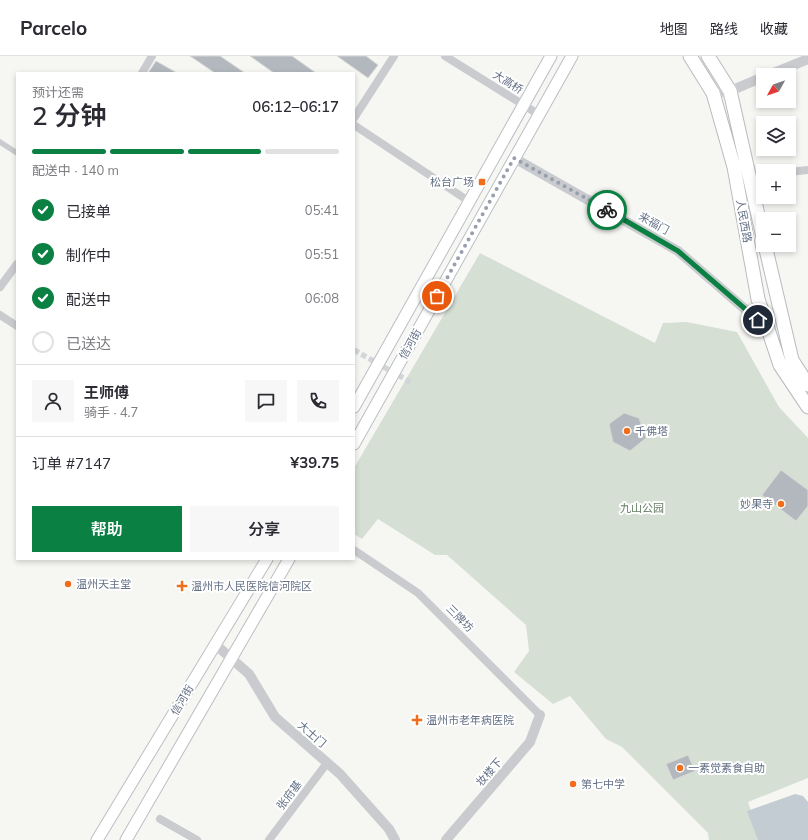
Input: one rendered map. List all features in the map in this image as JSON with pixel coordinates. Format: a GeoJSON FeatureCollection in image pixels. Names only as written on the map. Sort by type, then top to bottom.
{"type":"FeatureCollection","features":[{"type":"Feature","properties":{"kind":"highway","name":"人民西路"},"geometry":{"type":"LineString","coordinates":[[690,56],[713,93],[734,167],[758,300],[780,365],[808,407]]}},
{"type":"Feature","properties":{"kind":"highway","name":"人民西路"},"geometry":{"type":"LineString","coordinates":[[708,56],[730,91],[757,212]]}},
{"type":"Feature","properties":{"kind":"highway","name":"人民西路"},"geometry":{"type":"LineString","coordinates":[[767,252],[792,360],[808,385]]}},
{"type":"Feature","properties":{"kind":"main road","name":"信河街"},"geometry":{"type":"LineString","coordinates":[[355,405],[551,56]]}},
{"type":"Feature","properties":{"kind":"main road","name":"信河街"},"geometry":{"type":"LineString","coordinates":[[355,442],[538,114],[572,56]]}},
{"type":"Feature","properties":{"kind":"main road","name":"信河街"},"geometry":{"type":"LineString","coordinates":[[97,840],[216,645],[265,560]]}},
{"type":"Feature","properties":{"kind":"main road","name":"信河街"},"geometry":{"type":"LineString","coordinates":[[126,840],[288,560]]}},
{"type":"Feature","properties":{"kind":"street"},"geometry":{"type":"LineString","coordinates":[[143,72],[152,56]]}},
{"type":"Feature","properties":{"kind":"street"},"geometry":{"type":"LineString","coordinates":[[355,116],[394,56]]}},
{"type":"Feature","properties":{"kind":"street","name":"大高桥"},"geometry":{"type":"LineString","coordinates":[[445,56],[538,114]]}},
{"type":"Feature","properties":{"kind":"street"},"geometry":{"type":"LineString","coordinates":[[786,68],[808,59]]}},
{"type":"Feature","properties":{"kind":"street"},"geometry":{"type":"LineString","coordinates":[[713,93],[730,91],[756,80]]}},
{"type":"Feature","properties":{"kind":"street"},"geometry":{"type":"LineString","coordinates":[[355,125],[470,202]]}},
{"type":"Feature","properties":{"kind":"street"},"geometry":{"type":"LineString","coordinates":[[0,142],[16,152]]}},
{"type":"Feature","properties":{"kind":"street","name":"来福门"},"geometry":{"type":"LineString","coordinates":[[514,158],[678,251],[768,329]]}},
{"type":"Feature","properties":{"kind":"street"},"geometry":{"type":"LineString","coordinates":[[796,171],[808,170]]}},
{"type":"Feature","properties":{"kind":"street"},"geometry":{"type":"LineString","coordinates":[[749,177],[756,176]]}},
{"type":"Feature","properties":{"kind":"street"},"geometry":{"type":"LineString","coordinates":[[0,287],[16,265]]}},
{"type":"Feature","properties":{"kind":"street"},"geometry":{"type":"LineString","coordinates":[[0,315],[16,325]]}},
{"type":"Feature","properties":{"kind":"street","name":"三牌坊"},"geometry":{"type":"LineString","coordinates":[[355,551],[418,593],[540,715]]}},
{"type":"Feature","properties":{"kind":"street","name":"大士门"},"geometry":{"type":"LineString","coordinates":[[216,645],[249,674],[275,717],[340,774],[388,829],[395,840]]}},
{"type":"Feature","properties":{"kind":"street","name":"妆楼下"},"geometry":{"type":"LineString","coordinates":[[446,840],[530,742],[540,715]]}},
{"type":"Feature","properties":{"kind":"street","name":"张府基"},"geometry":{"type":"LineString","coordinates":[[269,840],[327,763]]}},
{"type":"Feature","properties":{"kind":"street"},"geometry":{"type":"LineString","coordinates":[[160,819],[197,840]]}},
{"type":"Feature","properties":{"kind":"green space","name":"九山公园"},"geometry":{"type":"Polygon","coordinates":[[[480,253],[655,343],[663,323],[687,322],[737,332],[779,407],[808,438],[808,778],[748,802],[761,840],[709,840],[708,833],[622,747],[606,739],[570,696],[553,704],[514,672],[529,651],[526,625],[447,555],[435,555],[378,519],[362,539],[355,535],[355,466],[480,253]]]}},
{"type":"Feature","properties":{"kind":"shaded area"},"geometry":{"type":"Polygon","coordinates":[[[795,794],[803,796],[808,802],[808,840],[758,840],[747,811],[795,794]]]}},
{"type":"Feature","properties":{"kind":"building"},"geometry":{"type":"Polygon","coordinates":[[[190,56],[220,56],[244,72],[214,72],[190,56]]]}},
{"type":"Feature","properties":{"kind":"building"},"geometry":{"type":"Polygon","coordinates":[[[250,56],[292,56],[315,72],[273,72],[250,56]]]}},
{"type":"Feature","properties":{"kind":"building"},"geometry":{"type":"Polygon","coordinates":[[[337,56],[366,56],[378,65],[368,78],[337,56]]]}},
{"type":"Feature","properties":{"kind":"building"},"geometry":{"type":"Polygon","coordinates":[[[156,61],[175,72],[149,72],[156,61]]]}},
{"type":"Feature","properties":{"kind":"building","name":"千佛塔"},"geometry":{"type":"Polygon","coordinates":[[[624,413],[639,418],[646,438],[630,451],[613,442],[609,424],[624,413]]]}},
{"type":"Feature","properties":{"kind":"building"},"geometry":{"type":"Polygon","coordinates":[[[781,470],[808,490],[808,506],[796,521],[762,495],[781,470]]]}},
{"type":"Feature","properties":{"kind":"building","name":"一素觉素食自助"},"geometry":{"type":"Polygon","coordinates":[[[688,755],[695,771],[673,780],[666,764],[688,755]]]}},
{"type":"Feature","properties":{"kind":"tunnel"},"geometry":{"type":"LineString","coordinates":[[355,351],[412,383]]}},
{"type":"Feature","properties":{"kind":"way so far"},"geometry":{"type":"LineString","coordinates":[[437,296],[514,158],[607,210]]}},
{"type":"Feature","properties":{"kind":"place","name":"松台广场"},"geometry":{"type":"Point","coordinates":[482,182]}},
{"type":"Feature","properties":{"kind":"place","name":"千佛塔"},"geometry":{"type":"Point","coordinates":[627,431]}},
{"type":"Feature","properties":{"kind":"place","name":"妙果寺"},"geometry":{"type":"Point","coordinates":[781,504]}},
{"type":"Feature","properties":{"kind":"place","name":"温州天主堂"},"geometry":{"type":"Point","coordinates":[68,584]}},
{"type":"Feature","properties":{"kind":"place","name":"温州市人民医院信河院区"},"geometry":{"type":"Point","coordinates":[182,586]}},
{"type":"Feature","properties":{"kind":"place","name":"温州市老年病医院"},"geometry":{"type":"Point","coordinates":[417,720]}},
{"type":"Feature","properties":{"kind":"place","name":"一素觉素食自助"},"geometry":{"type":"Point","coordinates":[680,768]}},
{"type":"Feature","properties":{"kind":"place","name":"第七中学"},"geometry":{"type":"Point","coordinates":[573,784]}},
{"type":"Feature","properties":{"kind":"route"},"geometry":{"type":"LineString","coordinates":[[607,210],[678,251],[758,320]]}}]}
